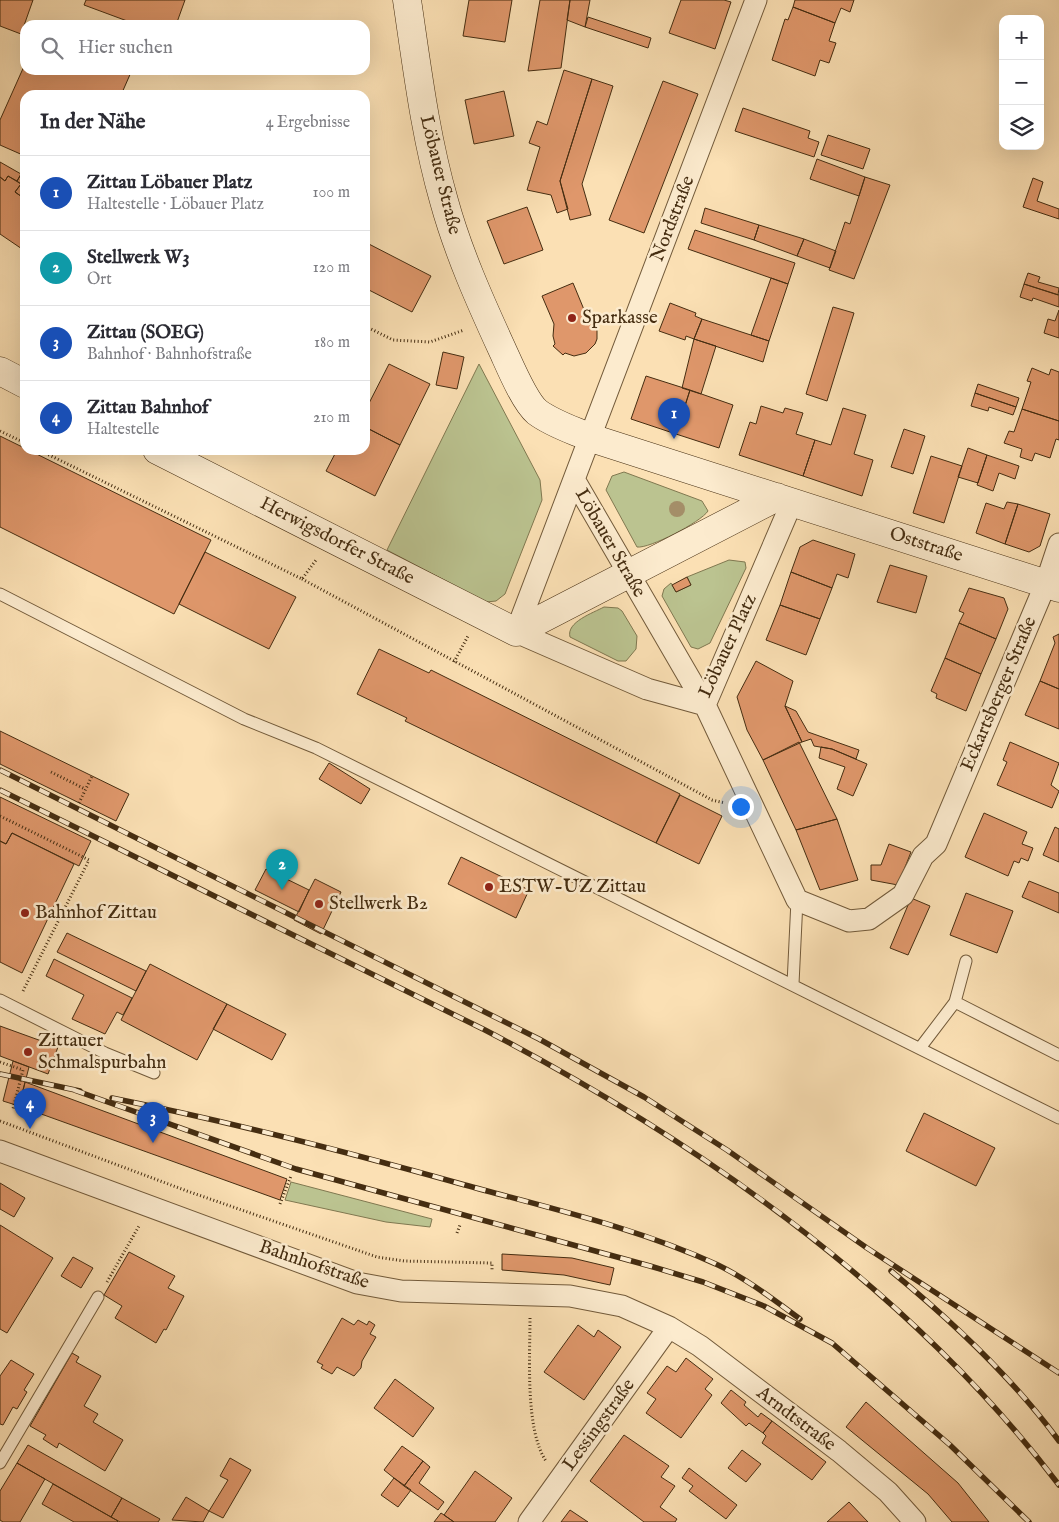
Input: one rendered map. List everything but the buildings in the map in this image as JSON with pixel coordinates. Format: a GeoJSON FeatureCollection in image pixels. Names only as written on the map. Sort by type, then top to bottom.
{"type":"FeatureCollection","features":[{"type":"Feature","properties":{"kind":"main road","name":"Löbauer Straße"},"geometry":{"type":"LineString","coordinates":[[407,0],[426,123],[444,201],[465,263],[515,377],[535,410],[558,424],[591,438]]}},
{"type":"Feature","properties":{"kind":"main road"},"geometry":{"type":"LineString","coordinates":[[0,371],[20,381]]}},
{"type":"Feature","properties":{"kind":"main road"},"geometry":{"type":"LineString","coordinates":[[591,438],[784,499]]}},
{"type":"Feature","properties":{"kind":"main road","name":"Herwigsdorfer Straße"},"geometry":{"type":"LineString","coordinates":[[167,455],[516,632]]}},
{"type":"Feature","properties":{"kind":"main road"},"geometry":{"type":"LineString","coordinates":[[516,632],[628,574],[784,499]]}},
{"type":"Feature","properties":{"kind":"main road","name":"Oststraße"},"geometry":{"type":"LineString","coordinates":[[784,499],[1052,586]]}},
{"type":"Feature","properties":{"kind":"street","name":"Nordstraße"},"geometry":{"type":"LineString","coordinates":[[591,438],[756,0]]}},
{"type":"Feature","properties":{"kind":"street","name":"Löbauer Straße"},"geometry":{"type":"LineString","coordinates":[[591,438],[575,481],[705,705],[797,900]]}},
{"type":"Feature","properties":{"kind":"street"},"geometry":{"type":"LineString","coordinates":[[516,632],[575,481]]}},
{"type":"Feature","properties":{"kind":"street","name":"Löbauer Platz"},"geometry":{"type":"LineString","coordinates":[[516,632],[647,689],[705,705],[784,499]]}},
{"type":"Feature","properties":{"kind":"street","name":"Eckartsberger Straße"},"geometry":{"type":"LineString","coordinates":[[797,900],[849,922],[869,919],[902,895],[923,856],[936,844],[1052,586],[1059,544]]}},
{"type":"Feature","properties":{"kind":"street","name":"Bahnhofstraße"},"geometry":{"type":"LineString","coordinates":[[0,1151],[357,1283],[402,1291],[570,1296],[622,1306],[668,1327]]}},
{"type":"Feature","properties":{"kind":"street","name":"Lessingstraße"},"geometry":{"type":"LineString","coordinates":[[529,1522],[668,1327]]}},
{"type":"Feature","properties":{"kind":"street","name":"Arndtstraße"},"geometry":{"type":"LineString","coordinates":[[668,1327],[700,1346],[839,1451],[888,1492],[915,1522]]}},
{"type":"Feature","properties":{"kind":"lane"},"geometry":{"type":"LineString","coordinates":[[0,594],[244,719],[316,748],[1059,1118]]}},
{"type":"Feature","properties":{"kind":"lane"},"geometry":{"type":"LineString","coordinates":[[793,984],[797,900]]}},
{"type":"Feature","properties":{"kind":"lane"},"geometry":{"type":"LineString","coordinates":[[920,1048],[955,1002],[966,961]]}},
{"type":"Feature","properties":{"kind":"lane"},"geometry":{"type":"LineString","coordinates":[[0,1000],[105,1053],[154,1073]]}},
{"type":"Feature","properties":{"kind":"lane"},"geometry":{"type":"LineString","coordinates":[[955,1002],[1059,1055]]}},
{"type":"Feature","properties":{"kind":"lane"},"geometry":{"type":"LineString","coordinates":[[0,1463],[98,1297]]}},
{"type":"Feature","properties":{"kind":"path"},"geometry":{"type":"LineString","coordinates":[[370,328],[393,340],[430,342],[490,322]]}},
{"type":"Feature","properties":{"kind":"path"},"geometry":{"type":"LineString","coordinates":[[0,431],[20,441]]}},
{"type":"Feature","properties":{"kind":"path"},"geometry":{"type":"LineString","coordinates":[[49,455],[302,580],[712,800],[755,810]]}},
{"type":"Feature","properties":{"kind":"path"},"geometry":{"type":"LineString","coordinates":[[302,580],[331,537]]}},
{"type":"Feature","properties":{"kind":"path"},"geometry":{"type":"LineString","coordinates":[[51,772],[85,789]]}},
{"type":"Feature","properties":{"kind":"path"},"geometry":{"type":"LineString","coordinates":[[79,803],[92,776]]}},
{"type":"Feature","properties":{"kind":"path"},"geometry":{"type":"LineString","coordinates":[[0,816],[89,860],[24,991],[16,988]]}},
{"type":"Feature","properties":{"kind":"path"},"geometry":{"type":"LineString","coordinates":[[0,1062],[23,1070],[13,1109]]}},
{"type":"Feature","properties":{"kind":"path"},"geometry":{"type":"LineString","coordinates":[[0,1121],[186,1191],[377,1257],[404,1261],[492,1263]]}},
{"type":"Feature","properties":{"kind":"path"},"geometry":{"type":"LineString","coordinates":[[280,1204],[291,1176]]}},
{"type":"Feature","properties":{"kind":"path"},"geometry":{"type":"LineString","coordinates":[[98,1297],[142,1221]]}},
{"type":"Feature","properties":{"kind":"path"},"geometry":{"type":"LineString","coordinates":[[457,1233],[460,1224]]}},
{"type":"Feature","properties":{"kind":"path"},"geometry":{"type":"LineString","coordinates":[[530,1295],[532,1416],[539,1451],[559,1480]]}},
{"type":"Feature","properties":{"kind":"green space"},"geometry":{"type":"Polygon","coordinates":[[[479,364],[540,480],[542,500],[505,594],[496,601],[486,602],[387,550],[479,364]]]}},
{"type":"Feature","properties":{"kind":"green space"},"geometry":{"type":"Polygon","coordinates":[[[624,472],[702,501],[708,511],[696,522],[674,534],[652,544],[637,547],[606,490],[612,476],[624,472]]]}},
{"type":"Feature","properties":{"kind":"green space"},"geometry":{"type":"Polygon","coordinates":[[[729,560],[745,562],[746,568],[710,643],[698,649],[691,647],[662,596],[664,589],[671,583],[676,592],[691,585],[687,577],[729,560]]]}},
{"type":"Feature","properties":{"kind":"green space"},"geometry":{"type":"Polygon","coordinates":[[[604,607],[618,608],[622,611],[637,636],[636,649],[626,661],[618,661],[570,637],[572,627],[576,622],[604,607]]]}},
{"type":"Feature","properties":{"kind":"green space"},"geometry":{"type":"Polygon","coordinates":[[[291,1182],[432,1219],[430,1227],[386,1222],[285,1200],[291,1182]]]}},
{"type":"Feature","properties":{"kind":"railway"},"geometry":{"type":"LineString","coordinates":[[0,770],[539,1039],[644,1097],[727,1150],[867,1248],[1059,1373]]}},
{"type":"Feature","properties":{"kind":"railway"},"geometry":{"type":"LineString","coordinates":[[0,790],[485,1030],[566,1074],[645,1121],[722,1172],[797,1226],[869,1285],[937,1347],[1000,1414],[1059,1485]]}},
{"type":"Feature","properties":{"kind":"railway"},"geometry":{"type":"LineString","coordinates":[[0,1074],[80,1091]]}},
{"type":"Feature","properties":{"kind":"railway"},"geometry":{"type":"LineString","coordinates":[[74,1090],[296,1169],[650,1266],[703,1282],[764,1306],[832,1343],[950,1445],[1029,1522]]}},
{"type":"Feature","properties":{"kind":"railway"},"geometry":{"type":"LineString","coordinates":[[112,1098],[245,1127],[333,1149],[625,1229],[718,1265],[750,1283],[800,1319]]}},
{"type":"Feature","properties":{"kind":"railway"},"geometry":{"type":"LineString","coordinates":[[891,1271],[959,1330],[1001,1372],[1022,1394],[1059,1441]]}},
{"type":"Feature","properties":{"kind":"place","name":"Sparkasse"},"geometry":{"type":"Point","coordinates":[572,318]}},
{"type":"Feature","properties":{"kind":"place","name":"Zittau Löbauer Platz"},"geometry":{"type":"Point","coordinates":[674,439]}},
{"type":"Feature","properties":{"kind":"place","name":"ESTW-UZ Zittau"},"geometry":{"type":"Point","coordinates":[489,887]}},
{"type":"Feature","properties":{"kind":"place","name":"Stellwerk W3"},"geometry":{"type":"Point","coordinates":[282,890]}},
{"type":"Feature","properties":{"kind":"place","name":"Stellwerk B2"},"geometry":{"type":"Point","coordinates":[319,904]}},
{"type":"Feature","properties":{"kind":"place","name":"Bahnhof Zittau"},"geometry":{"type":"Point","coordinates":[25,913]}},
{"type":"Feature","properties":{"kind":"place","name":"Zittauer Schmalspurbahn"},"geometry":{"type":"Point","coordinates":[28,1052]}},
{"type":"Feature","properties":{"kind":"place","name":"Zittau Bahnhof"},"geometry":{"type":"Point","coordinates":[30,1129]}},
{"type":"Feature","properties":{"kind":"place","name":"Zittau (SOEG)"},"geometry":{"type":"Point","coordinates":[153,1143]}}]}
